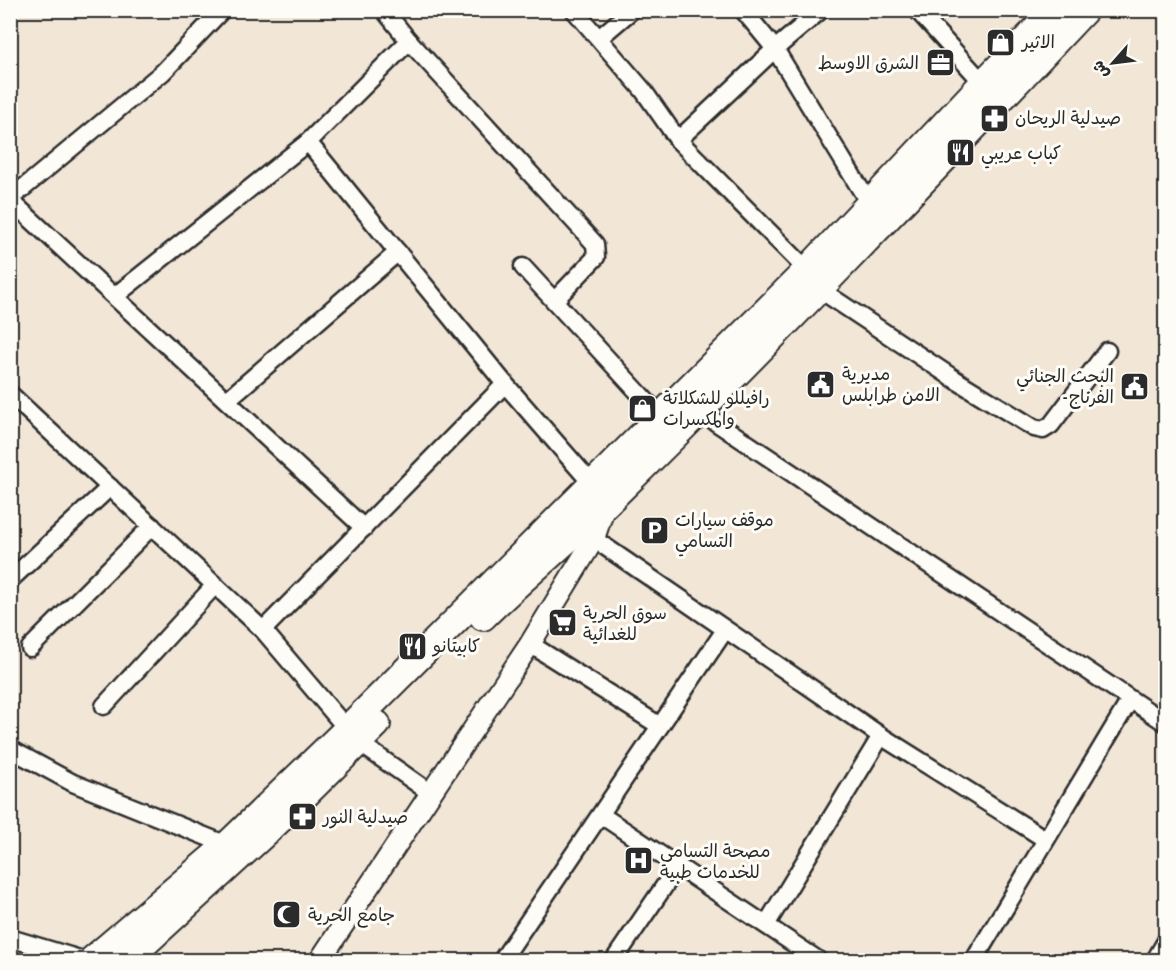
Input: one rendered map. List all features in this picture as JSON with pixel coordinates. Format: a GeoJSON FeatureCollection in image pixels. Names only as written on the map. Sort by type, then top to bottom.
{"type":"FeatureCollection","features":[{"type":"Feature","properties":{"kind":"main road"},"geometry":{"type":"LineString","coordinates":[[92,960],[327,761],[533,541],[599,495],[699,411],[813,279],[869,203],[1055,10]]}},
{"type":"Feature","properties":{"kind":"main road"},"geometry":{"type":"LineString","coordinates":[[599,495],[660,416],[813,279],[1085,10]]}},
{"type":"Feature","properties":{"kind":"main road"},"geometry":{"type":"LineString","coordinates":[[127,960],[285,815],[327,761]]}},
{"type":"Feature","properties":{"kind":"street"},"geometry":{"type":"LineString","coordinates":[[222,10],[163,72],[10,199],[364,528]]}},
{"type":"Feature","properties":{"kind":"street"},"geometry":{"type":"LineString","coordinates":[[384,10],[409,41],[595,244],[596,258],[555,300]]}},
{"type":"Feature","properties":{"kind":"street"},"geometry":{"type":"LineString","coordinates":[[574,10],[644,90],[678,140],[813,279],[959,382],[1034,428],[1043,430],[1051,425],[1107,351]]}},
{"type":"Feature","properties":{"kind":"street"},"geometry":{"type":"LineString","coordinates":[[599,38],[632,10]]}},
{"type":"Feature","properties":{"kind":"street"},"geometry":{"type":"LineString","coordinates":[[743,10],[775,49],[869,203]]}},
{"type":"Feature","properties":{"kind":"street"},"geometry":{"type":"LineString","coordinates":[[678,140],[775,49],[821,10]]}},
{"type":"Feature","properties":{"kind":"street"},"geometry":{"type":"LineString","coordinates":[[917,10],[983,83]]}},
{"type":"Feature","properties":{"kind":"street"},"geometry":{"type":"LineString","coordinates":[[115,296],[308,142],[409,41]]}},
{"type":"Feature","properties":{"kind":"street"},"geometry":{"type":"LineString","coordinates":[[308,142],[505,384],[599,495],[594,539],[530,644],[325,959]]}},
{"type":"Feature","properties":{"kind":"street"},"geometry":{"type":"LineString","coordinates":[[227,400],[398,252]]}},
{"type":"Feature","properties":{"kind":"street"},"geometry":{"type":"LineString","coordinates":[[524,267],[660,416]]}},
{"type":"Feature","properties":{"kind":"street"},"geometry":{"type":"LineString","coordinates":[[263,630],[505,384]]}},
{"type":"Feature","properties":{"kind":"street"},"geometry":{"type":"LineString","coordinates":[[10,394],[263,630],[352,736],[432,794]]}},
{"type":"Feature","properties":{"kind":"street"},"geometry":{"type":"LineString","coordinates":[[699,411],[1166,723]]}},
{"type":"Feature","properties":{"kind":"street"},"geometry":{"type":"LineString","coordinates":[[10,580],[110,487]]}},
{"type":"Feature","properties":{"kind":"street"},"geometry":{"type":"LineString","coordinates":[[30,648],[152,526]]}},
{"type":"Feature","properties":{"kind":"street"},"geometry":{"type":"LineString","coordinates":[[594,539],[881,736],[1045,839]]}},
{"type":"Feature","properties":{"kind":"street"},"geometry":{"type":"LineString","coordinates":[[104,706],[215,585]]}},
{"type":"Feature","properties":{"kind":"street"},"geometry":{"type":"LineString","coordinates":[[502,960],[725,630]]}},
{"type":"Feature","properties":{"kind":"street"},"geometry":{"type":"LineString","coordinates":[[530,644],[660,726]]}},
{"type":"Feature","properties":{"kind":"street"},"geometry":{"type":"LineString","coordinates":[[974,960],[1130,700]]}},
{"type":"Feature","properties":{"kind":"street"},"geometry":{"type":"LineString","coordinates":[[766,925],[881,736]]}},
{"type":"Feature","properties":{"kind":"street"},"geometry":{"type":"LineString","coordinates":[[10,749],[73,783],[226,845]]}},
{"type":"Feature","properties":{"kind":"street"},"geometry":{"type":"LineString","coordinates":[[601,815],[818,960]]}},
{"type":"Feature","properties":{"kind":"street"},"geometry":{"type":"LineString","coordinates":[[614,960],[678,866]]}},
{"type":"Feature","properties":{"kind":"street"},"geometry":{"type":"LineString","coordinates":[[10,938],[82,960]]}},
{"type":"Feature","properties":{"kind":"street"},"geometry":{"type":"LineString","coordinates":[[1155,960],[1166,941]]}},
{"type":"Feature","properties":{"kind":"place","name":"الاثير"},"geometry":{"type":"Point","coordinates":[1001,42]}},
{"type":"Feature","properties":{"kind":"place","name":"الشرق الاوسط"},"geometry":{"type":"Point","coordinates":[940,63]}},
{"type":"Feature","properties":{"kind":"place","name":"صيدلية الريحان"},"geometry":{"type":"Point","coordinates":[994,118]}},
{"type":"Feature","properties":{"kind":"place","name":"كباب عريبي"},"geometry":{"type":"Point","coordinates":[960,153]}},
{"type":"Feature","properties":{"kind":"place","name":"مديرية الامن طرابلس"},"geometry":{"type":"Point","coordinates":[821,384]}},
{"type":"Feature","properties":{"kind":"place","name":"البحث الجنائي -الفرناج"},"geometry":{"type":"Point","coordinates":[1135,386]}},
{"type":"Feature","properties":{"kind":"place","name":"رافيللو للشكلاتة والمكسرات"},"geometry":{"type":"Point","coordinates":[642,408]}},
{"type":"Feature","properties":{"kind":"place","name":"موقف سيارات التسامي"},"geometry":{"type":"Point","coordinates":[654,530]}},
{"type":"Feature","properties":{"kind":"place","name":"سوق الحرية للغدائية"},"geometry":{"type":"Point","coordinates":[562,623]}},
{"type":"Feature","properties":{"kind":"place","name":"كابيتانو"},"geometry":{"type":"Point","coordinates":[412,646]}},
{"type":"Feature","properties":{"kind":"place","name":"صيدلية النور"},"geometry":{"type":"Point","coordinates":[302,817]}},
{"type":"Feature","properties":{"kind":"place","name":"مصحة التسامي للخدمات طبية"},"geometry":{"type":"Point","coordinates":[639,861]}},
{"type":"Feature","properties":{"kind":"place","name":"جامع الحرية"},"geometry":{"type":"Point","coordinates":[287,915]}}]}
